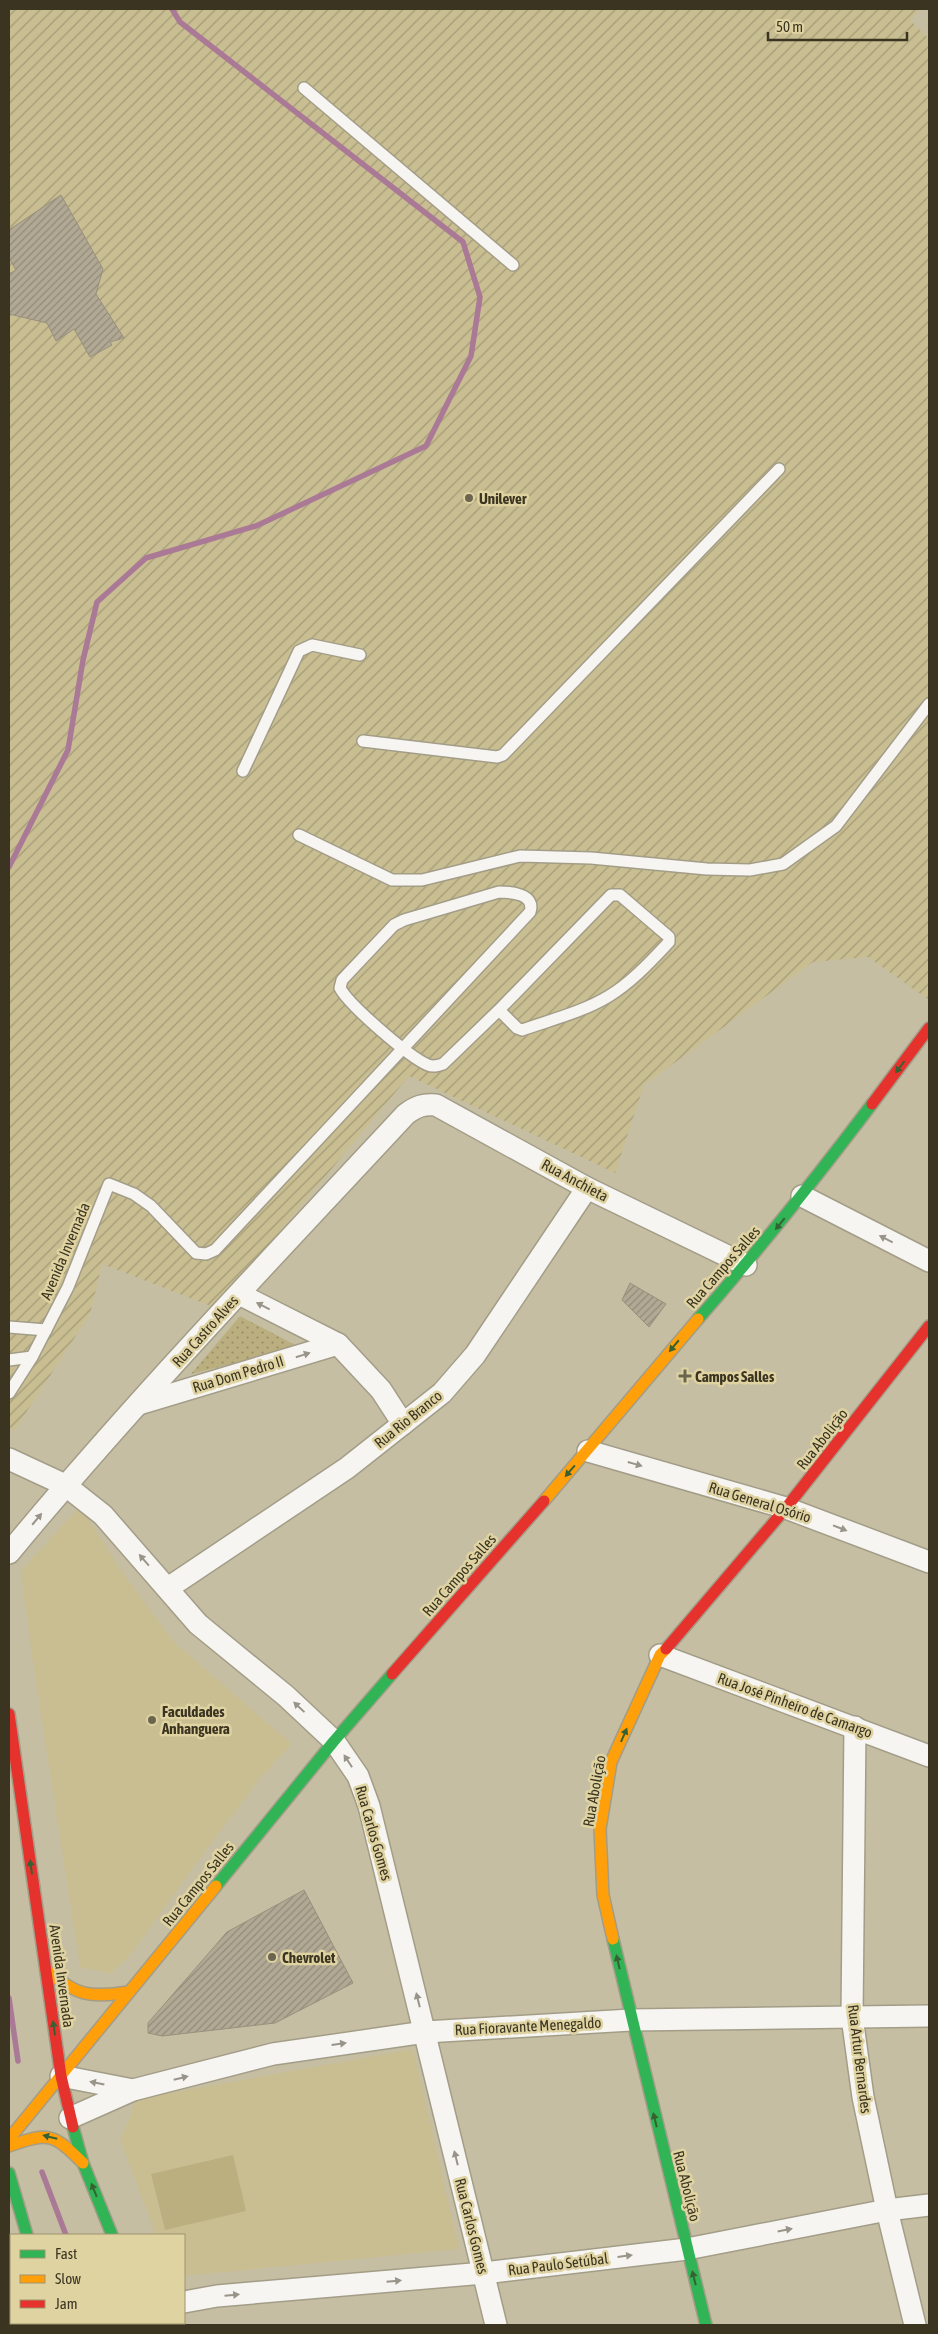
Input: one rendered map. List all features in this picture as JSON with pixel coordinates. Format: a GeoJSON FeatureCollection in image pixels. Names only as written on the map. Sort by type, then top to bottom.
{"type":"FeatureCollection","features":[{"type":"Feature","properties":{"kind":"main road","name":"Rua Campos Salles"},"geometry":{"type":"LineString","coordinates":[[9,2139],[334,1741],[588,1451],[674,1346],[746,1265],[802,1196],[929,1028]]}},
{"type":"Feature","properties":{"kind":"main road","name":"Rua Abolição"},"geometry":{"type":"LineString","coordinates":[[706,2325],[631,2020],[603,1895],[600,1829],[611,1762],[660,1655],[786,1508],[929,1326]]}},
{"type":"Feature","properties":{"kind":"main road","name":"Avenida Invernada"},"geometry":{"type":"LineString","coordinates":[[9,1714],[61,2076],[70,2118],[84,2163],[112,2234]]}},
{"type":"Feature","properties":{"kind":"main road"},"geometry":{"type":"LineString","coordinates":[[46,1970],[68,1990],[93,1998],[129,1992]]}},
{"type":"Feature","properties":{"kind":"main road"},"geometry":{"type":"LineString","coordinates":[[9,2146],[40,2135],[52,2136],[62,2142],[84,2163]]}},
{"type":"Feature","properties":{"kind":"main road"},"geometry":{"type":"LineString","coordinates":[[9,2174],[26,2230]]}},
{"type":"Feature","properties":{"kind":"main road"},"geometry":{"type":"LineString","coordinates":[[9,2220],[26,2230]]}},
{"type":"Feature","properties":{"kind":"street","name":"Rua Anchieta"},"geometry":{"type":"LineString","coordinates":[[406,1114],[424,1104],[436,1105],[587,1188],[746,1265]]}},
{"type":"Feature","properties":{"kind":"street","name":"Rua Castro Alves"},"geometry":{"type":"LineString","coordinates":[[9,1553],[65,1485],[138,1404],[406,1114]]}},
{"type":"Feature","properties":{"kind":"street","name":"Rua Rio Branco"},"geometry":{"type":"LineString","coordinates":[[168,1588],[347,1468],[442,1393],[475,1355],[587,1188]]}},
{"type":"Feature","properties":{"kind":"street"},"geometry":{"type":"LineString","coordinates":[[802,1196],[929,1261]]}},
{"type":"Feature","properties":{"kind":"street"},"geometry":{"type":"LineString","coordinates":[[239,1294],[338,1344],[381,1390],[403,1424]]}},
{"type":"Feature","properties":{"kind":"street","name":"Rua Dom Pedro II"},"geometry":{"type":"LineString","coordinates":[[138,1404],[338,1344]]}},
{"type":"Feature","properties":{"kind":"street","name":"Rua General Osório"},"geometry":{"type":"LineString","coordinates":[[588,1451],[786,1508],[929,1562]]}},
{"type":"Feature","properties":{"kind":"street","name":"Rua Carlos Gomes"},"geometry":{"type":"LineString","coordinates":[[9,1459],[65,1485],[103,1515],[198,1624],[286,1696],[334,1741],[358,1776],[369,1806],[496,2325]]}},
{"type":"Feature","properties":{"kind":"street","name":"Rua José Pinheiro de Camargo"},"geometry":{"type":"LineString","coordinates":[[660,1655],[929,1756]]}},
{"type":"Feature","properties":{"kind":"street","name":"Rua Artur Bernardes"},"geometry":{"type":"LineString","coordinates":[[855,1727],[852,2017],[863,2098],[887,2210],[915,2325]]}},
{"type":"Feature","properties":{"kind":"street","name":"Rua Fioravante Menegaldo"},"geometry":{"type":"LineString","coordinates":[[70,2118],[133,2090],[273,2054],[425,2032],[631,2020],[929,2016]]}},
{"type":"Feature","properties":{"kind":"street","name":"Rua Fioravante Menegaldo"},"geometry":{"type":"LineString","coordinates":[[61,2076],[133,2090]]}},
{"type":"Feature","properties":{"kind":"street","name":"Rua Paulo Setúbal"},"geometry":{"type":"LineString","coordinates":[[185,2302],[217,2296],[484,2274],[687,2249],[887,2210],[929,2206]]}},
{"type":"Feature","properties":{"kind":"lane"},"geometry":{"type":"LineString","coordinates":[[304,88],[513,265]]}},
{"type":"Feature","properties":{"kind":"lane"},"geometry":{"type":"LineString","coordinates":[[363,741],[497,757],[503,755],[779,469]]}},
{"type":"Feature","properties":{"kind":"lane"},"geometry":{"type":"LineString","coordinates":[[243,771],[299,651],[312,645],[360,655]]}},
{"type":"Feature","properties":{"kind":"lane"},"geometry":{"type":"LineString","coordinates":[[299,835],[392,880],[422,880],[520,856],[590,858],[707,869],[750,870],[783,864],[836,826],[929,704]]}},
{"type":"Feature","properties":{"kind":"lane"},"geometry":{"type":"LineString","coordinates":[[402,1048],[530,912],[530,901],[526,897],[509,892],[499,892],[404,920],[394,925],[340,984],[342,992],[402,1048],[428,1065],[436,1067],[443,1064],[499,1010],[611,895],[620,895],[669,937],[669,942],[644,968],[610,996],[598,1003],[522,1030],[516,1028],[499,1010]]}},
{"type":"Feature","properties":{"kind":"lane","name":"Avenida Invernada"},"geometry":{"type":"LineString","coordinates":[[9,1393],[32,1357],[68,1287],[109,1184],[134,1194],[151,1206],[188,1247],[196,1253],[206,1254],[215,1250],[402,1048]]}},
{"type":"Feature","properties":{"kind":"lane"},"geometry":{"type":"LineString","coordinates":[[9,1327],[46,1330]]}},
{"type":"Feature","properties":{"kind":"lane"},"geometry":{"type":"LineString","coordinates":[[9,1360],[32,1357]]}},
{"type":"Feature","properties":{"kind":"shaded area","name":"Unilever"},"geometry":{"type":"Polygon","coordinates":[[[9,9],[920,9],[911,21],[929,39],[929,1000],[868,957],[813,962],[644,1085],[615,1173],[409,1076],[216,1308],[102,1264],[90,1314],[14,1431],[9,1427],[9,9]]]}},
{"type":"Feature","properties":{"kind":"shaded area"},"geometry":{"type":"Polygon","coordinates":[[[240,1316],[299,1347],[191,1374],[240,1316]]]}},
{"type":"Feature","properties":{"kind":"shaded area","name":"Faculdades Anhanguera"},"geometry":{"type":"Polygon","coordinates":[[[80,1507],[122,1572],[174,1642],[292,1744],[261,1777],[132,1953],[111,1974],[80,1967],[32,1656],[21,1570],[80,1507]]]}},
{"type":"Feature","properties":{"kind":"shaded area"},"geometry":{"type":"Polygon","coordinates":[[[413,2049],[459,2249],[185,2276],[185,2234],[156,2234],[120,2140],[137,2099],[413,2049]]]}},
{"type":"Feature","properties":{"kind":"shaded area"},"geometry":{"type":"Polygon","coordinates":[[[233,2155],[246,2211],[165,2230],[151,2174],[233,2155]]]}},
{"type":"Feature","properties":{"kind":"building"},"geometry":{"type":"Polygon","coordinates":[[[61,195],[103,269],[96,294],[124,338],[110,342],[112,345],[90,357],[74,329],[56,341],[47,323],[9,314],[9,274],[16,270],[9,258],[9,230],[61,195]]]}},
{"type":"Feature","properties":{"kind":"building"},"geometry":{"type":"Polygon","coordinates":[[[630,1283],[666,1304],[649,1327],[622,1300],[630,1283]]]}},
{"type":"Feature","properties":{"kind":"building","name":"Chevrolet"},"geometry":{"type":"Polygon","coordinates":[[[304,1890],[353,1983],[275,2023],[162,2036],[148,2033],[148,2023],[227,1932],[304,1890]]]}},
{"type":"Feature","properties":{"kind":"waterway"},"geometry":{"type":"LineString","coordinates":[[9,867],[68,750],[83,660],[97,602],[146,558],[256,526],[426,446],[471,356],[480,297],[463,242],[180,22],[172,9]]}},
{"type":"Feature","properties":{"kind":"waterway"},"geometry":{"type":"LineString","coordinates":[[9,1998],[18,2061]]}},
{"type":"Feature","properties":{"kind":"waterway"},"geometry":{"type":"LineString","coordinates":[[42,2172],[66,2234]]}},
{"type":"Feature","properties":{"kind":"traffic: fast"},"geometry":{"type":"LineString","coordinates":[[698,1319],[787,1213],[872,1104]]}},
{"type":"Feature","properties":{"kind":"traffic: fast"},"geometry":{"type":"LineString","coordinates":[[216,1886],[334,1741],[392,1674]]}},
{"type":"Feature","properties":{"kind":"traffic: fast"},"geometry":{"type":"LineString","coordinates":[[613,1939],[706,2325]]}},
{"type":"Feature","properties":{"kind":"traffic: fast"},"geometry":{"type":"LineString","coordinates":[[73,2127],[83,2163],[112,2234]]}},
{"type":"Feature","properties":{"kind":"traffic: fast"},"geometry":{"type":"LineString","coordinates":[[9,2173],[27,2234]]}},
{"type":"Feature","properties":{"kind":"traffic: slow"},"geometry":{"type":"LineString","coordinates":[[544,1501],[698,1319]]}},
{"type":"Feature","properties":{"kind":"traffic: slow"},"geometry":{"type":"LineString","coordinates":[[613,1939],[603,1895],[600,1829],[611,1762],[660,1655],[666,1649]]}},
{"type":"Feature","properties":{"kind":"traffic: slow"},"geometry":{"type":"LineString","coordinates":[[9,2139],[216,1886]]}},
{"type":"Feature","properties":{"kind":"traffic: slow"},"geometry":{"type":"LineString","coordinates":[[46,1970],[66,1985],[84,1993],[104,1995],[129,1992]]}},
{"type":"Feature","properties":{"kind":"traffic: slow"},"geometry":{"type":"LineString","coordinates":[[9,2146],[42,2137],[50,2138],[64,2146],[83,2163]]}},
{"type":"Feature","properties":{"kind":"traffic: jam"},"geometry":{"type":"LineString","coordinates":[[872,1104],[929,1028]]}},
{"type":"Feature","properties":{"kind":"traffic: jam"},"geometry":{"type":"LineString","coordinates":[[666,1649],[786,1508],[929,1326]]}},
{"type":"Feature","properties":{"kind":"traffic: jam"},"geometry":{"type":"LineString","coordinates":[[392,1674],[544,1501]]}},
{"type":"Feature","properties":{"kind":"traffic: jam"},"geometry":{"type":"LineString","coordinates":[[9,1714],[61,2076],[73,2127]]}},
{"type":"Feature","properties":{"kind":"place","name":"Unilever"},"geometry":{"type":"Point","coordinates":[469,498]}},
{"type":"Feature","properties":{"kind":"place","name":"Campos Salles"},"geometry":{"type":"Point","coordinates":[685,1376]}},
{"type":"Feature","properties":{"kind":"place","name":"Faculdades Anhanguera"},"geometry":{"type":"Point","coordinates":[152,1720]}},
{"type":"Feature","properties":{"kind":"place","name":"Chevrolet"},"geometry":{"type":"Point","coordinates":[272,1957]}}]}
